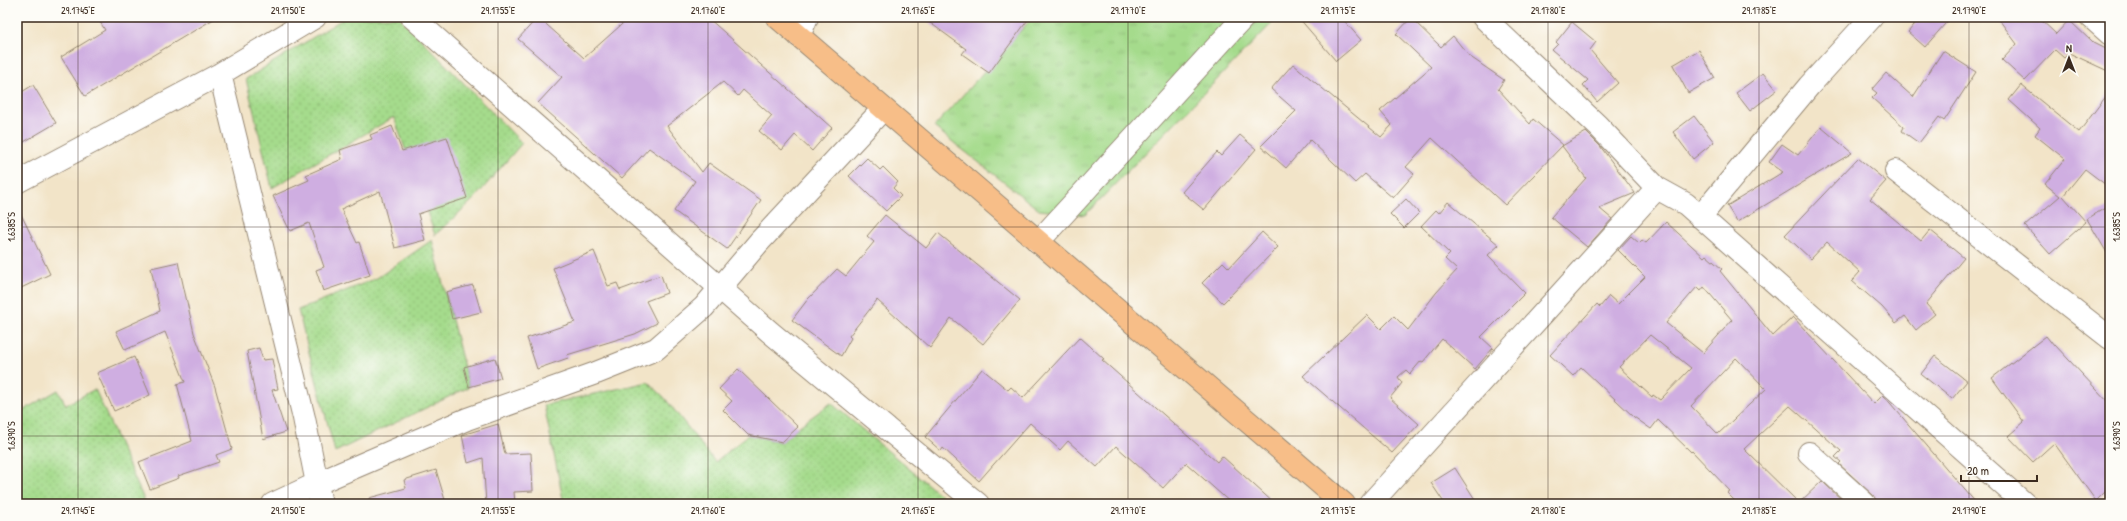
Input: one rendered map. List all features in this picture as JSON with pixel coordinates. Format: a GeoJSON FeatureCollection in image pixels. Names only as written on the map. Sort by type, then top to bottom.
{"type":"FeatureCollection","features":[{"type":"Feature","properties":{"kind":"highway"},"geometry":{"type":"LineString","coordinates":[[777,17],[803,26],[883,109],[1344,504]]}},
{"type":"Feature","properties":{"kind":"street"},"geometry":{"type":"LineString","coordinates":[[17,182],[220,74],[315,17]]}},
{"type":"Feature","properties":{"kind":"street"},"geometry":{"type":"LineString","coordinates":[[412,17],[719,288],[978,504]]}},
{"type":"Feature","properties":{"kind":"street"},"geometry":{"type":"LineString","coordinates":[[1038,242],[1244,17]]}},
{"type":"Feature","properties":{"kind":"street"},"geometry":{"type":"LineString","coordinates":[[1483,17],[1598,126],[1657,188],[1686,204],[2025,504]]}},
{"type":"Feature","properties":{"kind":"street"},"geometry":{"type":"LineString","coordinates":[[1700,217],[1809,86],[1872,17]]}},
{"type":"Feature","properties":{"kind":"street"},"geometry":{"type":"LineString","coordinates":[[2091,17],[2110,34]]}},
{"type":"Feature","properties":{"kind":"street"},"geometry":{"type":"LineString","coordinates":[[220,74],[265,254],[318,482],[321,504]]}},
{"type":"Feature","properties":{"kind":"street"},"geometry":{"type":"LineString","coordinates":[[273,504],[318,482],[467,420],[596,373],[656,348],[704,307],[719,288],[817,179],[883,109]]}},
{"type":"Feature","properties":{"kind":"street"},"geometry":{"type":"LineString","coordinates":[[1896,171],[2110,338]]}},
{"type":"Feature","properties":{"kind":"street"},"geometry":{"type":"LineString","coordinates":[[1370,504],[1657,188]]}},
{"type":"Feature","properties":{"kind":"street"},"geometry":{"type":"LineString","coordinates":[[1809,453],[1866,504]]}},
{"type":"Feature","properties":{"kind":"green space"},"geometry":{"type":"Polygon","coordinates":[[[346,17],[399,17],[522,143],[474,199],[435,235],[394,117],[272,188],[246,79],[346,17]]]}},
{"type":"Feature","properties":{"kind":"green space"},"geometry":{"type":"Polygon","coordinates":[[[1033,17],[1278,17],[1085,215],[1039,210],[934,127],[1033,17]]]}},
{"type":"Feature","properties":{"kind":"green space"},"geometry":{"type":"Polygon","coordinates":[[[432,240],[469,387],[335,452],[298,310],[377,278],[432,240]]]}},
{"type":"Feature","properties":{"kind":"green space"},"geometry":{"type":"Polygon","coordinates":[[[648,382],[664,397],[715,462],[748,435],[782,442],[798,427],[831,403],[951,504],[564,504],[544,405],[648,382]]]}},
{"type":"Feature","properties":{"kind":"green space"},"geometry":{"type":"Polygon","coordinates":[[[95,389],[146,504],[17,504],[17,414],[58,390],[66,405],[95,389]]]}},
{"type":"Feature","properties":{"kind":"building"},"geometry":{"type":"Polygon","coordinates":[[[97,17],[217,17],[85,96],[61,57],[105,30],[97,17]]]}},
{"type":"Feature","properties":{"kind":"building"},"geometry":{"type":"Polygon","coordinates":[[[538,17],[584,58],[630,17],[707,17],[832,128],[812,151],[795,135],[782,150],[759,131],[772,116],[743,90],[738,96],[723,82],[667,126],[702,172],[709,163],[761,200],[727,249],[674,211],[695,181],[649,148],[622,178],[538,103],[562,77],[518,39],[538,17]]]}},
{"type":"Feature","properties":{"kind":"building"},"geometry":{"type":"Polygon","coordinates":[[[922,17],[1030,17],[989,73],[962,54],[966,49],[922,17]]]}},
{"type":"Feature","properties":{"kind":"building"},"geometry":{"type":"Polygon","coordinates":[[[1298,17],[1341,17],[1361,40],[1336,61],[1298,17]]]}},
{"type":"Feature","properties":{"kind":"building"},"geometry":{"type":"Polygon","coordinates":[[[1921,17],[1951,17],[1925,47],[1908,32],[1921,17]]]}},
{"type":"Feature","properties":{"kind":"building"},"geometry":{"type":"Polygon","coordinates":[[[1997,17],[2038,17],[2056,34],[2069,20],[2092,42],[2110,51],[2110,72],[2069,53],[2064,58],[2055,50],[2025,81],[2002,60],[2017,44],[1997,17]]]}},
{"type":"Feature","properties":{"kind":"building"},"geometry":{"type":"Polygon","coordinates":[[[1411,18],[1441,47],[1453,36],[1469,56],[1504,80],[1498,89],[1530,124],[1533,119],[1563,145],[1505,205],[1432,138],[1406,167],[1414,174],[1393,198],[1365,174],[1355,183],[1310,140],[1286,168],[1261,146],[1296,111],[1271,89],[1293,64],[1381,137],[1392,125],[1380,111],[1431,67],[1396,34],[1411,18]]]}},
{"type":"Feature","properties":{"kind":"building"},"geometry":{"type":"Polygon","coordinates":[[[1572,22],[1596,42],[1590,50],[1618,83],[1597,102],[1583,85],[1588,80],[1552,50],[1558,44],[1556,42],[1572,22]]]}},
{"type":"Feature","properties":{"kind":"building"},"geometry":{"type":"Polygon","coordinates":[[[1699,50],[1715,78],[1688,93],[1673,65],[1699,50]]]}},
{"type":"Feature","properties":{"kind":"building"},"geometry":{"type":"Polygon","coordinates":[[[1943,51],[1976,72],[1944,121],[1939,117],[1919,143],[1902,131],[1904,127],[1872,98],[1877,93],[1872,89],[1886,73],[1913,97],[1943,51]]]}},
{"type":"Feature","properties":{"kind":"building"},"geometry":{"type":"Polygon","coordinates":[[[1763,73],[1777,90],[1750,111],[1736,93],[1763,73]]]}},
{"type":"Feature","properties":{"kind":"building"},"geometry":{"type":"Polygon","coordinates":[[[33,85],[56,123],[17,146],[17,95],[33,85]]]}},
{"type":"Feature","properties":{"kind":"building"},"geometry":{"type":"Polygon","coordinates":[[[2021,85],[2079,132],[2110,91],[2110,188],[2085,169],[2063,196],[2086,222],[2050,254],[2025,226],[2060,196],[2045,184],[2065,159],[2035,135],[2040,128],[2009,100],[2021,85]]]}},
{"type":"Feature","properties":{"kind":"building"},"geometry":{"type":"Polygon","coordinates":[[[1694,116],[1714,142],[1693,159],[1673,132],[1694,116]]]}},
{"type":"Feature","properties":{"kind":"building"},"geometry":{"type":"Polygon","coordinates":[[[392,126],[402,151],[447,137],[467,198],[418,214],[425,240],[395,248],[380,191],[341,209],[357,243],[359,242],[370,275],[323,291],[316,270],[324,267],[309,223],[290,231],[273,196],[309,180],[306,175],[342,159],[340,150],[372,139],[370,135],[392,126]]]}},
{"type":"Feature","properties":{"kind":"building"},"geometry":{"type":"Polygon","coordinates":[[[1821,127],[1852,153],[1737,222],[1727,206],[1783,172],[1769,162],[1782,144],[1798,155],[1821,127]]]}},
{"type":"Feature","properties":{"kind":"building"},"geometry":{"type":"Polygon","coordinates":[[[1586,132],[1600,146],[1635,193],[1599,208],[1612,219],[1587,247],[1551,217],[1586,178],[1562,146],[1586,132]]]}},
{"type":"Feature","properties":{"kind":"building"},"geometry":{"type":"Polygon","coordinates":[[[1240,135],[1256,149],[1204,210],[1182,192],[1217,152],[1221,156],[1240,135]]]}},
{"type":"Feature","properties":{"kind":"building"},"geometry":{"type":"Polygon","coordinates":[[[867,158],[880,170],[883,167],[898,182],[893,188],[901,196],[886,211],[849,176],[867,158]]]}},
{"type":"Feature","properties":{"kind":"building"},"geometry":{"type":"Polygon","coordinates":[[[1858,158],[1886,181],[1870,199],[1921,241],[1930,230],[1964,258],[1926,304],[1935,314],[1916,330],[1905,316],[1896,323],[1882,307],[1852,281],[1860,272],[1827,242],[1811,259],[1785,235],[1858,158]]]}},
{"type":"Feature","properties":{"kind":"building"},"geometry":{"type":"Polygon","coordinates":[[[1406,199],[1419,213],[1404,228],[1390,214],[1406,199]]]}},
{"type":"Feature","properties":{"kind":"building"},"geometry":{"type":"Polygon","coordinates":[[[1448,202],[1499,245],[1488,255],[1525,293],[1481,337],[1493,348],[1475,369],[1442,339],[1423,362],[1421,361],[1410,374],[1406,370],[1398,377],[1402,383],[1390,398],[1419,424],[1392,453],[1303,376],[1367,315],[1381,329],[1394,316],[1408,330],[1436,293],[1457,270],[1445,259],[1450,254],[1421,226],[1436,210],[1439,213],[1448,202]]]}},
{"type":"Feature","properties":{"kind":"building"},"geometry":{"type":"Polygon","coordinates":[[[2110,205],[2110,258],[2087,219],[2110,205]]]}},
{"type":"Feature","properties":{"kind":"building"},"geometry":{"type":"Polygon","coordinates":[[[17,206],[50,274],[17,290],[17,206]]]}},
{"type":"Feature","properties":{"kind":"building"},"geometry":{"type":"Polygon","coordinates":[[[885,215],[926,248],[938,233],[1020,300],[983,344],[951,318],[930,348],[877,300],[849,336],[851,338],[841,356],[792,320],[808,299],[837,269],[846,276],[874,242],[867,236],[885,215]]]}},
{"type":"Feature","properties":{"kind":"building"},"geometry":{"type":"Polygon","coordinates":[[[1666,222],[1704,257],[1706,255],[1722,269],[1720,271],[1773,336],[1793,317],[1874,404],[1883,395],[1884,396],[1977,504],[1877,504],[1873,495],[1839,464],[1841,462],[1835,457],[1841,451],[1790,406],[1744,449],[1799,503],[1822,481],[1846,504],[1738,504],[1727,493],[1730,491],[1692,451],[1691,452],[1658,420],[1651,429],[1634,417],[1581,367],[1573,376],[1550,355],[1597,304],[1600,307],[1609,296],[1618,304],[1645,277],[1618,250],[1631,236],[1639,243],[1642,240],[1646,243],[1666,222]],[[1697,287],[1666,323],[1703,353],[1732,320],[1704,287],[1701,291],[1697,287]],[[1650,335],[1619,367],[1652,397],[1653,395],[1660,400],[1691,368],[1650,335]],[[1736,358],[1691,406],[1718,434],[1766,389],[1736,358]]]}},
{"type":"Feature","properties":{"kind":"building"},"geometry":{"type":"Polygon","coordinates":[[[1262,232],[1278,247],[1223,303],[1202,283],[1223,262],[1229,268],[1262,232]]]}},
{"type":"Feature","properties":{"kind":"building"},"geometry":{"type":"Polygon","coordinates":[[[594,251],[608,286],[617,283],[620,290],[661,275],[667,293],[646,301],[657,323],[635,334],[567,355],[568,358],[537,369],[527,338],[575,322],[553,268],[594,251]]]}},
{"type":"Feature","properties":{"kind":"building"},"geometry":{"type":"Polygon","coordinates":[[[178,262],[194,333],[215,387],[232,449],[216,455],[219,462],[178,476],[179,478],[150,489],[139,462],[192,441],[177,384],[185,382],[165,332],[125,350],[116,331],[160,311],[151,268],[178,262]]]}},
{"type":"Feature","properties":{"kind":"building"},"geometry":{"type":"Polygon","coordinates":[[[473,285],[481,312],[452,319],[446,292],[473,285]]]}},
{"type":"Feature","properties":{"kind":"building"},"geometry":{"type":"Polygon","coordinates":[[[2046,336],[2110,404],[2110,487],[2096,501],[2054,443],[2033,462],[2008,436],[2024,422],[1992,378],[2046,336]]]}},
{"type":"Feature","properties":{"kind":"building"},"geometry":{"type":"Polygon","coordinates":[[[1080,337],[1104,359],[1102,360],[1217,462],[1222,456],[1275,504],[1232,504],[1186,463],[1163,488],[1116,446],[1097,467],[1068,441],[1060,450],[1030,423],[979,481],[943,448],[941,451],[925,437],[982,369],[1008,390],[1011,387],[1023,398],[1080,337]]]}},
{"type":"Feature","properties":{"kind":"building"},"geometry":{"type":"Polygon","coordinates":[[[259,348],[263,360],[272,359],[278,389],[272,390],[286,432],[263,439],[247,351],[259,348]]]}},
{"type":"Feature","properties":{"kind":"building"},"geometry":{"type":"Polygon","coordinates":[[[1935,356],[1967,381],[1952,399],[1921,374],[1935,356]]]}},
{"type":"Feature","properties":{"kind":"building"},"geometry":{"type":"Polygon","coordinates":[[[134,357],[150,395],[114,411],[97,373],[134,357]]]}},
{"type":"Feature","properties":{"kind":"building"},"geometry":{"type":"Polygon","coordinates":[[[495,358],[501,378],[469,387],[464,367],[495,358]]]}},
{"type":"Feature","properties":{"kind":"building"},"geometry":{"type":"Polygon","coordinates":[[[738,369],[798,427],[782,442],[748,435],[723,410],[732,401],[719,389],[738,369]]]}},
{"type":"Feature","properties":{"kind":"building"},"geometry":{"type":"Polygon","coordinates":[[[498,424],[505,454],[531,453],[533,491],[514,492],[515,503],[486,504],[483,458],[468,463],[462,435],[498,424]]]}},
{"type":"Feature","properties":{"kind":"building"},"geometry":{"type":"Polygon","coordinates":[[[1455,468],[1478,504],[1445,504],[1431,483],[1455,468]]]}},
{"type":"Feature","properties":{"kind":"building"},"geometry":{"type":"Polygon","coordinates":[[[436,470],[445,500],[430,504],[370,504],[369,498],[406,488],[404,480],[436,470]]]}}]}
